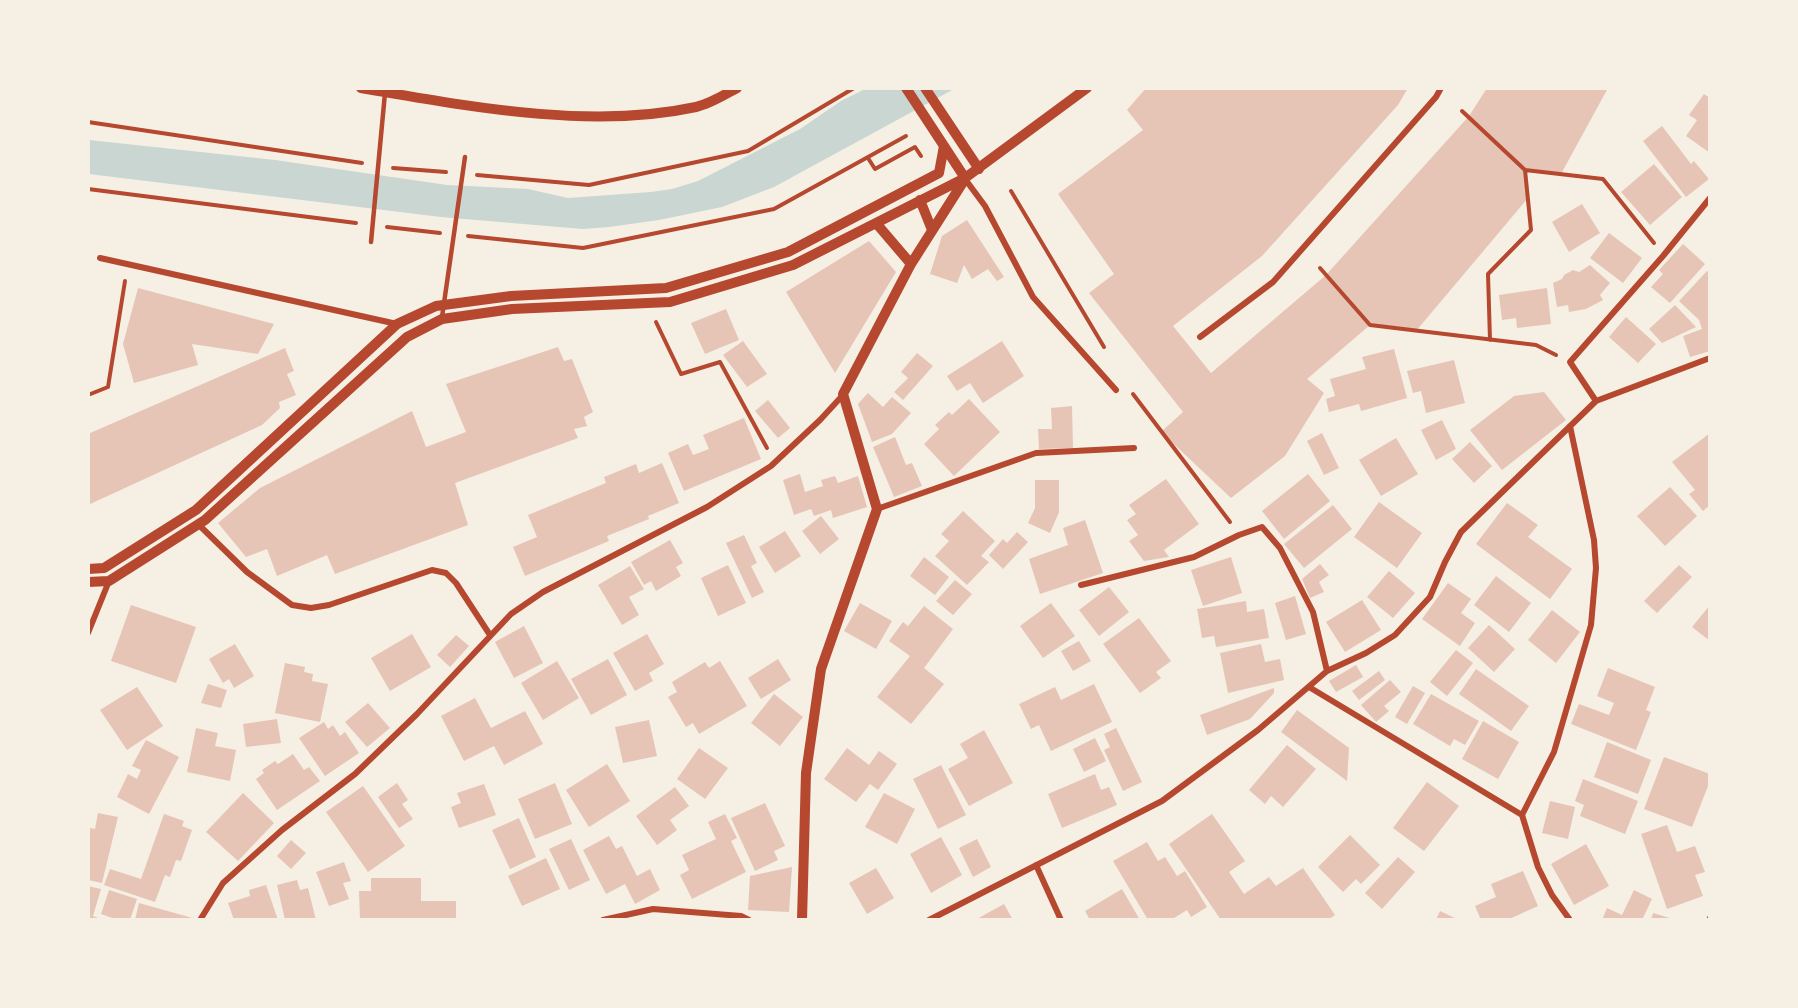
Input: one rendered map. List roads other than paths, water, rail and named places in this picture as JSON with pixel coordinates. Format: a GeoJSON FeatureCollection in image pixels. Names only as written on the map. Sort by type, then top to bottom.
{"type":"FeatureCollection","features":[{"type":"Feature","properties":{"kind":"street"},"geometry":{"type":"LineString","coordinates":[[361,88],[414,93],[558,116],[629,116],[698,107],[737,88]]}},
{"type":"Feature","properties":{"kind":"street"},"geometry":{"type":"LineString","coordinates":[[906,88],[985,206],[1032,297],[1116,390]]}},
{"type":"Feature","properties":{"kind":"street"},"geometry":{"type":"LineString","coordinates":[[925,88],[979,169]]}},
{"type":"Feature","properties":{"kind":"street"},"geometry":{"type":"LineString","coordinates":[[88,582],[109,581],[198,524],[407,337],[442,319],[512,309],[670,302],[793,265],[965,178],[1088,88]]}},
{"type":"Feature","properties":{"kind":"street"},"geometry":{"type":"LineString","coordinates":[[1200,336],[1273,282],[1428,106],[1441,88]]}},
{"type":"Feature","properties":{"kind":"street"},"geometry":{"type":"LineString","coordinates":[[88,569],[104,568],[196,510],[398,324],[436,306],[511,296],[666,288],[788,252],[939,173],[941,142]]}},
{"type":"Feature","properties":{"kind":"street"},"geometry":{"type":"LineString","coordinates":[[200,920],[223,883],[282,830],[355,774],[417,714],[511,614],[543,592],[707,507],[771,466],[820,420],[843,394],[911,264],[965,178]]}},
{"type":"Feature","properties":{"kind":"street"},"geometry":{"type":"LineString","coordinates":[[1596,401],[1570,362],[1664,256],[1710,198]]}},
{"type":"Feature","properties":{"kind":"street"},"geometry":{"type":"LineString","coordinates":[[920,200],[932,230]]}},
{"type":"Feature","properties":{"kind":"street"},"geometry":{"type":"LineString","coordinates":[[876,223],[911,264]]}},
{"type":"Feature","properties":{"kind":"street"},"geometry":{"type":"LineString","coordinates":[[100,258],[398,324]]}},
{"type":"Feature","properties":{"kind":"street"},"geometry":{"type":"LineString","coordinates":[[928,920],[1162,801],[1258,729],[1327,671],[1366,653],[1395,635],[1430,597],[1461,532],[1596,401],[1710,358]]}},
{"type":"Feature","properties":{"kind":"street"},"geometry":{"type":"LineString","coordinates":[[802,920],[806,773],[821,669],[876,509],[843,394]]}},
{"type":"Feature","properties":{"kind":"street"},"geometry":{"type":"LineString","coordinates":[[1522,815],[1554,752],[1591,625],[1596,568],[1594,540],[1570,426]]}},
{"type":"Feature","properties":{"kind":"street"},"geometry":{"type":"LineString","coordinates":[[876,509],[1036,453],[1134,448]]}},
{"type":"Feature","properties":{"kind":"street"},"geometry":{"type":"LineString","coordinates":[[198,524],[247,572],[292,605],[302,607],[329,605],[432,570],[446,573],[456,583],[490,635]]}},
{"type":"Feature","properties":{"kind":"street"},"geometry":{"type":"LineString","coordinates":[[1082,585],[1194,557],[1239,535],[1262,527],[1280,548],[1313,612],[1327,671]]}},
{"type":"Feature","properties":{"kind":"street"},"geometry":{"type":"LineString","coordinates":[[88,633],[109,581]]}},
{"type":"Feature","properties":{"kind":"street"},"geometry":{"type":"LineString","coordinates":[[1310,687],[1522,815],[1539,867],[1552,895],[1570,920]]}},
{"type":"Feature","properties":{"kind":"street"},"geometry":{"type":"LineString","coordinates":[[1036,865],[1060,920]]}},
{"type":"Feature","properties":{"kind":"street"},"geometry":{"type":"LineString","coordinates":[[603,920],[653,909],[741,916],[749,920]]}},
{"type":"Feature","properties":{"kind":"lane"},"geometry":{"type":"LineString","coordinates":[[371,242],[385,92]]}},
{"type":"Feature","properties":{"kind":"lane"},"geometry":{"type":"LineString","coordinates":[[442,319],[465,156]]}}]}
